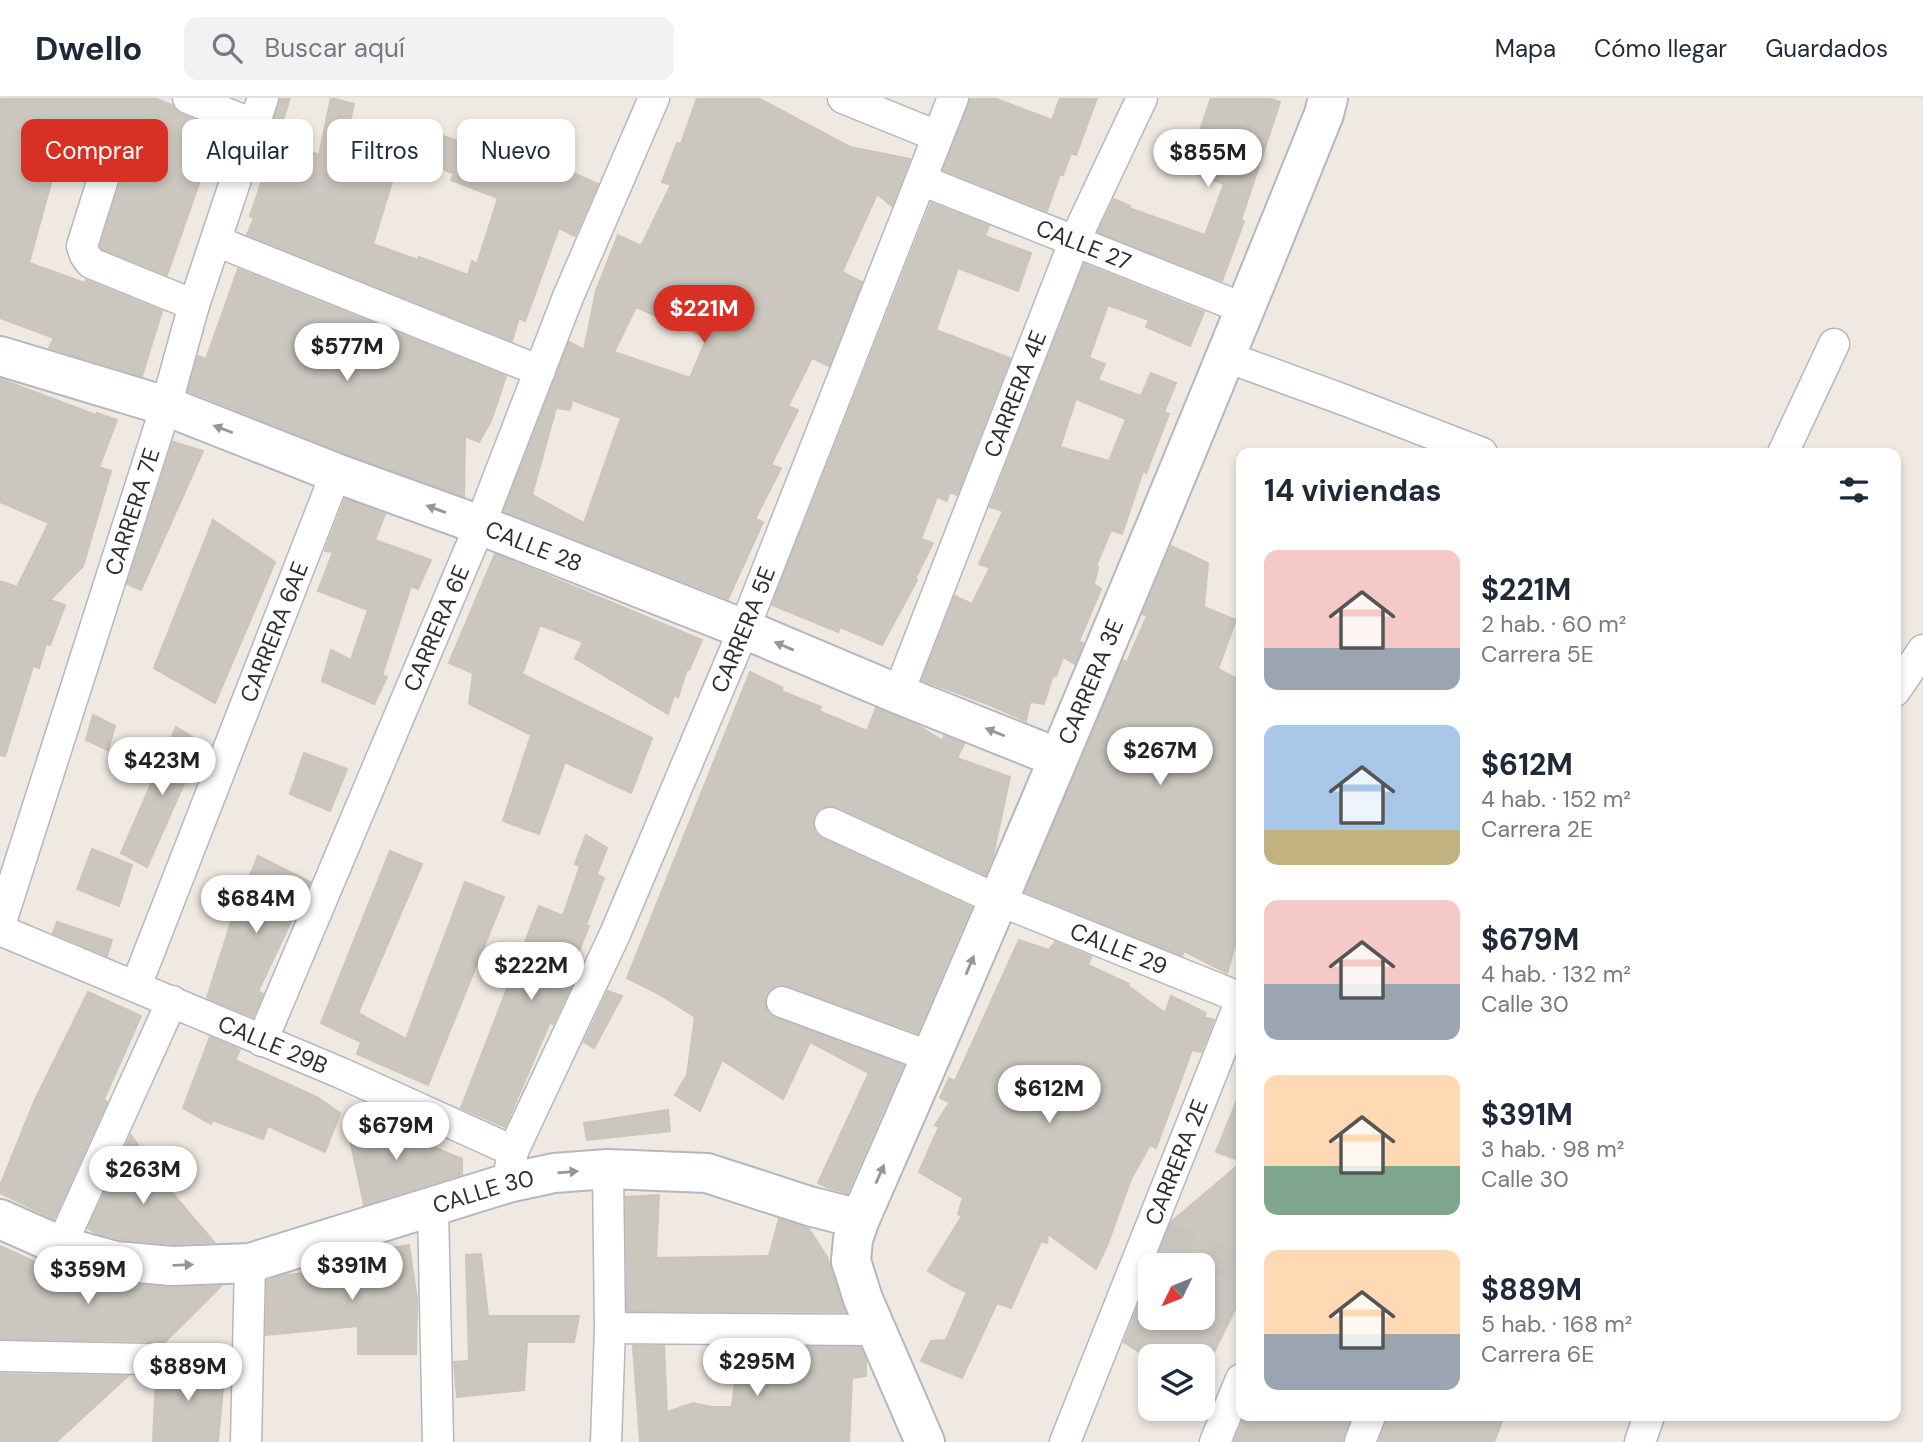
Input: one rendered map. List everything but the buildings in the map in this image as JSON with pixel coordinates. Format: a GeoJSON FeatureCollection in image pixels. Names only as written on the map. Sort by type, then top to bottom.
{"type":"FeatureCollection","features":[{"type":"Feature","properties":{"kind":"main road","name":"CARRERA 3E"},"geometry":{"type":"LineString","coordinates":[[851,1261],[853,1239],[860,1219],[1058,758],[1245,309],[1324,114],[1328,98]]}},
{"type":"Feature","properties":{"kind":"main road","name":"CALLE 28"},"geometry":{"type":"LineString","coordinates":[[0,356],[166,406],[480,525],[744,629],[1058,758]]}},
{"type":"Feature","properties":{"kind":"main road","name":"CALLE 30"},"geometry":{"type":"LineString","coordinates":[[0,1219],[61,1246],[116,1261],[172,1266],[250,1263],[433,1207],[511,1167],[554,1173],[608,1168],[707,1172],[810,1206],[860,1219]]}},
{"type":"Feature","properties":{"kind":"main road"},"geometry":{"type":"LineString","coordinates":[[810,1206],[851,1261],[863,1299],[925,1442]]}},
{"type":"Feature","properties":{"kind":"street"},"geometry":{"type":"LineString","coordinates":[[188,98],[258,111]]}},
{"type":"Feature","properties":{"kind":"street","name":"CARRERA 6E"},"geometry":{"type":"LineString","coordinates":[[262,1041],[480,525],[574,284],[654,98]]}},
{"type":"Feature","properties":{"kind":"street"},"geometry":{"type":"LineString","coordinates":[[843,98],[937,136]]}},
{"type":"Feature","properties":{"kind":"street","name":"CARRERA 5E"},"geometry":{"type":"LineString","coordinates":[[511,1167],[615,934],[744,629],[953,98]]}},
{"type":"Feature","properties":{"kind":"street","name":"CARRERA 4E"},"geometry":{"type":"LineString","coordinates":[[898,694],[1075,240],[1142,98]]}},
{"type":"Feature","properties":{"kind":"street","name":"CARRERA 7E"},"geometry":{"type":"LineString","coordinates":[[0,928],[166,406],[194,305],[258,111]]}},
{"type":"Feature","properties":{"kind":"street","name":"CALLE 27"},"geometry":{"type":"LineString","coordinates":[[921,180],[1245,309]]}},
{"type":"Feature","properties":{"kind":"street"},"geometry":{"type":"LineString","coordinates":[[102,182],[82,246],[85,255],[91,263],[194,305]]}},
{"type":"Feature","properties":{"kind":"street"},"geometry":{"type":"LineString","coordinates":[[216,240],[540,371]]}},
{"type":"Feature","properties":{"kind":"street"},"geometry":{"type":"LineString","coordinates":[[1785,448],[1834,344]]}},
{"type":"Feature","properties":{"kind":"street"},"geometry":{"type":"LineString","coordinates":[[1224,356],[1467,448]]}},
{"type":"Feature","properties":{"kind":"street","name":"CARRERA 6AE"},"geometry":{"type":"LineString","coordinates":[[136,986],[337,473]]}},
{"type":"Feature","properties":{"kind":"street"},"geometry":{"type":"LineString","coordinates":[[1901,677],[1913,649]]}},
{"type":"Feature","properties":{"kind":"street","name":"CALLE 29"},"geometry":{"type":"LineString","coordinates":[[830,823],[998,900],[1236,997]]}},
{"type":"Feature","properties":{"kind":"street","name":"CALLE 29B"},"geometry":{"type":"LineString","coordinates":[[0,928],[341,1073],[511,1167]]}},
{"type":"Feature","properties":{"kind":"street"},"geometry":{"type":"LineString","coordinates":[[61,1246],[172,1001]]}},
{"type":"Feature","properties":{"kind":"street"},"geometry":{"type":"LineString","coordinates":[[782,1002],[931,1057]]}},
{"type":"Feature","properties":{"kind":"street","name":"CARRERA 2E"},"geometry":{"type":"LineString","coordinates":[[1065,1442],[1158,1231],[1236,1013]]}},
{"type":"Feature","properties":{"kind":"street"},"geometry":{"type":"LineString","coordinates":[[606,1442],[610,1328],[608,1168]]}},
{"type":"Feature","properties":{"kind":"street"},"geometry":{"type":"LineString","coordinates":[[433,1207],[438,1442]]}},
{"type":"Feature","properties":{"kind":"street"},"geometry":{"type":"LineString","coordinates":[[246,1442],[250,1263]]}},
{"type":"Feature","properties":{"kind":"street"},"geometry":{"type":"LineString","coordinates":[[610,1328],[878,1330]]}},
{"type":"Feature","properties":{"kind":"street"},"geometry":{"type":"LineString","coordinates":[[0,1356],[148,1359]]}},
{"type":"Feature","properties":{"kind":"street"},"geometry":{"type":"LineString","coordinates":[[1215,1442],[1236,1391]]}},
{"type":"Feature","properties":{"kind":"street"},"geometry":{"type":"LineString","coordinates":[[1360,1442],[1368,1421]]}},
{"type":"Feature","properties":{"kind":"street"},"geometry":{"type":"LineString","coordinates":[[1640,1442],[1647,1421]]}},
{"type":"Feature","properties":{"kind":"tunnel"},"geometry":{"type":"LineString","coordinates":[[1164,1235],[1236,1267]]}}]}
